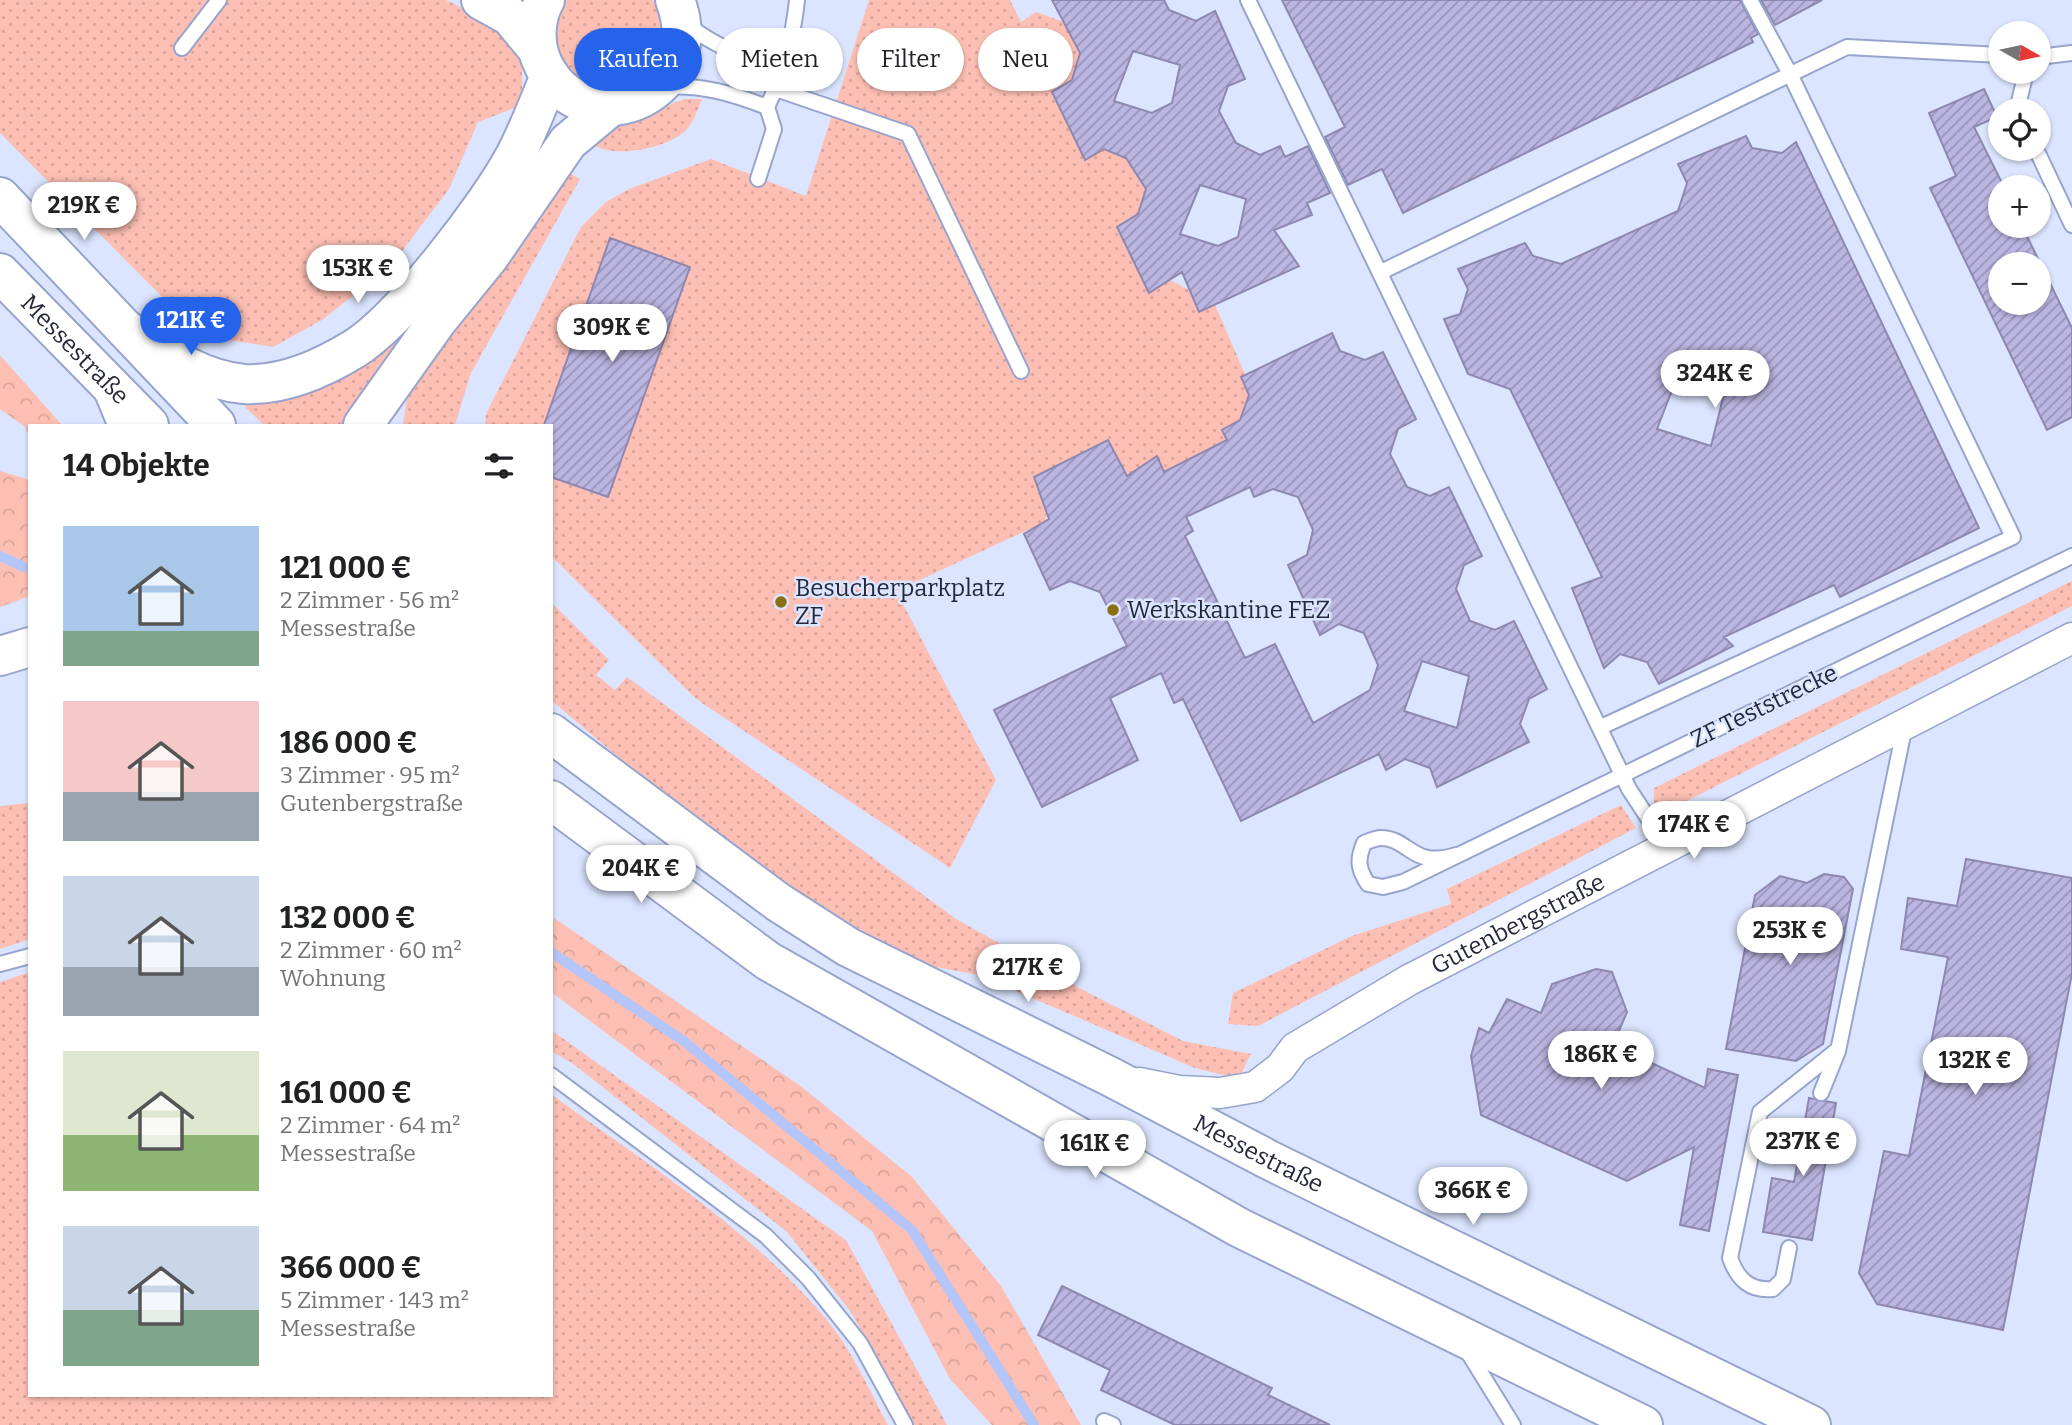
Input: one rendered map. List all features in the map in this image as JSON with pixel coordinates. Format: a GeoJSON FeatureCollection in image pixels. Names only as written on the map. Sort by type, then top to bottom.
{"type":"FeatureCollection","features":[{"type":"Feature","properties":{"kind":"street"},"geometry":{"type":"LineString","coordinates":[[481,0],[510,16],[566,93],[587,104],[610,107],[645,98],[655,91]]}},
{"type":"Feature","properties":{"kind":"street"},"geometry":{"type":"LineString","coordinates":[[125,329],[190,369],[244,384],[300,376],[355,348],[405,303],[463,231],[515,156],[544,63],[537,29],[545,0]]}},
{"type":"Feature","properties":{"kind":"street"},"geometry":{"type":"LineString","coordinates":[[678,9],[680,28]]}},
{"type":"Feature","properties":{"kind":"street"},"geometry":{"type":"LineString","coordinates":[[364,424],[437,321],[489,257],[568,142],[610,107]]}},
{"type":"Feature","properties":{"kind":"street","name":"Messestraße"},"geometry":{"type":"LineString","coordinates":[[0,197],[215,424]]}},
{"type":"Feature","properties":{"kind":"street","name":"Messestraße"},"geometry":{"type":"LineString","coordinates":[[0,273],[148,424]]}},
{"type":"Feature","properties":{"kind":"street"},"geometry":{"type":"LineString","coordinates":[[391,424],[394,382]]}},
{"type":"Feature","properties":{"kind":"street"},"geometry":{"type":"LineString","coordinates":[[114,389],[128,424]]}},
{"type":"Feature","properties":{"kind":"street","name":"Gutenbergstraße"},"geometry":{"type":"LineString","coordinates":[[1111,1077],[1179,1091],[1220,1093],[1255,1087],[1280,1068],[1295,1048],[1409,981],[2072,638]]}},
{"type":"Feature","properties":{"kind":"street"},"geometry":{"type":"LineString","coordinates":[[0,656],[28,648]]}},
{"type":"Feature","properties":{"kind":"street","name":"Messestraße"},"geometry":{"type":"LineString","coordinates":[[553,734],[778,902],[848,947],[1111,1077],[1269,1160],[1811,1425]]}},
{"type":"Feature","properties":{"kind":"street"},"geometry":{"type":"LineString","coordinates":[[553,801],[768,961],[1240,1228],[1643,1425]]}},
{"type":"Feature","properties":{"kind":"lane"},"geometry":{"type":"LineString","coordinates":[[181,48],[219,0]]}},
{"type":"Feature","properties":{"kind":"lane"},"geometry":{"type":"LineString","coordinates":[[794,28],[797,0]]}},
{"type":"Feature","properties":{"kind":"lane"},"geometry":{"type":"LineString","coordinates":[[1248,0],[1622,774],[1667,847]]}},
{"type":"Feature","properties":{"kind":"lane"},"geometry":{"type":"LineString","coordinates":[[1601,727],[2014,537],[1790,74],[1750,0]]}},
{"type":"Feature","properties":{"kind":"lane"},"geometry":{"type":"LineString","coordinates":[[678,9],[702,37],[716,45]]}},
{"type":"Feature","properties":{"kind":"lane"},"geometry":{"type":"LineString","coordinates":[[1381,272],[1847,47],[1988,54]]}},
{"type":"Feature","properties":{"kind":"lane"},"geometry":{"type":"LineString","coordinates":[[2051,55],[2072,52]]}},
{"type":"Feature","properties":{"kind":"lane"},"geometry":{"type":"LineString","coordinates":[[702,87],[767,107]]}},
{"type":"Feature","properties":{"kind":"lane"},"geometry":{"type":"LineString","coordinates":[[758,179],[774,129],[767,107],[775,91]]}},
{"type":"Feature","properties":{"kind":"lane"},"geometry":{"type":"LineString","coordinates":[[801,91],[908,134],[1021,371]]}},
{"type":"Feature","properties":{"kind":"lane"},"geometry":{"type":"LineString","coordinates":[[2042,161],[2072,225]]}},
{"type":"Feature","properties":{"kind":"lane","name":"ZF Teststrecke"},"geometry":{"type":"LineString","coordinates":[[1456,855],[1442,859],[1415,856],[1397,843],[1381,838],[1364,843],[1358,858],[1361,872],[1368,884],[1383,887],[1403,882],[2072,556]]}},
{"type":"Feature","properties":{"kind":"lane"},"geometry":{"type":"LineString","coordinates":[[1821,1093],[1838,1051],[1906,724]]}},
{"type":"Feature","properties":{"kind":"lane"},"geometry":{"type":"LineString","coordinates":[[0,964],[28,957]]}},
{"type":"Feature","properties":{"kind":"lane"},"geometry":{"type":"LineString","coordinates":[[1789,1248],[1783,1279],[1773,1289],[1757,1290],[1746,1283],[1736,1275],[1730,1258],[1760,1112],[1838,1051]]}},
{"type":"Feature","properties":{"kind":"lane"},"geometry":{"type":"LineString","coordinates":[[553,1076],[766,1236],[808,1278],[860,1343],[905,1425]]}},
{"type":"Feature","properties":{"kind":"lane"},"geometry":{"type":"LineString","coordinates":[[1455,1333],[1513,1425]]}},
{"type":"Feature","properties":{"kind":"green space"},"geometry":{"type":"Polygon","coordinates":[[[0,0],[446,0],[510,31],[522,59],[522,105],[478,122],[449,189],[390,267],[322,320],[273,347],[228,340],[161,296],[0,133],[0,0]]]}},
{"type":"Feature","properties":{"kind":"green space"},"geometry":{"type":"Polygon","coordinates":[[[567,0],[653,0],[660,15],[662,28],[574,28],[574,77],[560,57],[557,28],[560,13],[567,0]]]}},
{"type":"Feature","properties":{"kind":"green space"},"geometry":{"type":"Polygon","coordinates":[[[869,0],[1010,0],[1021,22],[1036,12],[1064,22],[1067,28],[978,28],[978,91],[1054,91],[1085,160],[1104,149],[1126,158],[1146,189],[1138,214],[1117,227],[1149,293],[1170,280],[1189,290],[1199,312],[1215,305],[1245,374],[1241,377],[1249,395],[1240,420],[1222,431],[1233,452],[1169,484],[1157,456],[1139,477],[1109,466],[1111,445],[1108,440],[1034,477],[1052,493],[1045,522],[896,591],[996,780],[950,868],[696,699],[553,558],[553,424],[485,424],[486,414],[581,227],[606,202],[629,189],[711,159],[806,196],[840,91],[843,91],[843,81],[857,37],[857,91],[964,91],[964,28],[860,28],[869,0]]]}},
{"type":"Feature","properties":{"kind":"green space"},"geometry":{"type":"Polygon","coordinates":[[[1073,39],[1080,53],[1073,77],[1073,39]]]}},
{"type":"Feature","properties":{"kind":"green space"},"geometry":{"type":"Polygon","coordinates":[[[685,99],[702,99],[694,119],[679,136],[656,146],[628,151],[603,149],[594,145],[595,131],[685,99]]]}},
{"type":"Feature","properties":{"kind":"green space"},"geometry":{"type":"Polygon","coordinates":[[[540,139],[554,149],[348,424],[263,424],[245,407],[252,398],[305,390],[540,139]]]}},
{"type":"Feature","properties":{"kind":"green space"},"geometry":{"type":"Polygon","coordinates":[[[564,170],[580,179],[471,373],[455,424],[403,424],[406,403],[435,344],[564,170]]]}},
{"type":"Feature","properties":{"kind":"green space"},"geometry":{"type":"Polygon","coordinates":[[[0,355],[61,424],[28,424],[28,433],[25,427],[0,409],[0,355]]]}},
{"type":"Feature","properties":{"kind":"green space"},"geometry":{"type":"Polygon","coordinates":[[[0,471],[28,479],[28,597],[0,607],[0,471]]]}},
{"type":"Feature","properties":{"kind":"green space"},"geometry":{"type":"Polygon","coordinates":[[[2072,581],[2072,606],[1663,813],[1654,802],[1654,788],[2072,581]]]}},
{"type":"Feature","properties":{"kind":"green space"},"geometry":{"type":"Polygon","coordinates":[[[553,604],[609,660],[596,675],[615,690],[627,677],[956,919],[1081,989],[1183,1041],[1251,1054],[1241,1074],[1223,1075],[1195,1068],[979,975],[919,964],[779,880],[643,778],[553,702],[553,604]]]}},
{"type":"Feature","properties":{"kind":"green space"},"geometry":{"type":"Polygon","coordinates":[[[28,803],[28,940],[0,949],[0,806],[28,803]]]}},
{"type":"Feature","properties":{"kind":"green space"},"geometry":{"type":"Polygon","coordinates":[[[1621,805],[1636,828],[1258,1026],[1228,1024],[1233,993],[1352,936],[1451,904],[1447,889],[1621,805]]]}},
{"type":"Feature","properties":{"kind":"green space"},"geometry":{"type":"Polygon","coordinates":[[[553,917],[802,1087],[912,1177],[1001,1286],[1081,1425],[992,1425],[950,1379],[872,1231],[553,993],[553,917]]]}},
{"type":"Feature","properties":{"kind":"green space"},"geometry":{"type":"Polygon","coordinates":[[[28,973],[28,1397],[553,1397],[553,1095],[731,1226],[796,1286],[844,1344],[888,1425],[0,1425],[0,982],[28,973]]]}},
{"type":"Feature","properties":{"kind":"green space"},"geometry":{"type":"Polygon","coordinates":[[[553,1031],[846,1240],[947,1425],[913,1425],[851,1312],[787,1232],[572,1063],[553,1052],[553,1031]]]}},
{"type":"Feature","properties":{"kind":"building"},"geometry":{"type":"Polygon","coordinates":[[[1052,0],[1164,0],[1169,10],[1196,21],[1215,11],[1245,79],[1228,86],[1219,111],[1236,143],[1260,155],[1280,146],[1285,157],[1308,146],[1330,193],[1307,203],[1312,215],[1274,230],[1299,266],[1199,312],[1182,272],[1149,293],[1117,227],[1138,214],[1146,189],[1126,158],[1104,149],[1085,160],[1052,92],[1073,91],[1073,77],[1080,53],[1073,40],[1073,28],[1067,28],[1052,0]],[[1133,51],[1114,101],[1152,113],[1172,103],[1180,65],[1133,51]],[[1200,185],[1180,234],[1218,246],[1238,237],[1246,199],[1200,185]]]}},
{"type":"Feature","properties":{"kind":"building"},"geometry":{"type":"Polygon","coordinates":[[[1282,0],[1740,0],[1758,34],[1751,38],[1753,42],[1403,213],[1382,169],[1348,185],[1325,137],[1345,127],[1282,0]]]}},
{"type":"Feature","properties":{"kind":"building"},"geometry":{"type":"Polygon","coordinates":[[[1761,0],[1822,0],[1775,25],[1761,0]]]}},
{"type":"Feature","properties":{"kind":"building"},"geometry":{"type":"Polygon","coordinates":[[[1984,89],[1988,98],[1988,121],[1974,127],[1988,155],[1988,161],[1991,161],[1998,175],[1988,175],[1988,238],[2028,238],[2035,252],[1988,252],[1988,308],[1930,188],[1956,176],[1929,113],[1984,89]]]}},
{"type":"Feature","properties":{"kind":"building"},"geometry":{"type":"Polygon","coordinates":[[[1746,136],[1752,148],[1782,153],[1796,142],[1979,528],[1840,597],[1834,585],[1724,637],[1733,646],[1659,684],[1647,662],[1620,654],[1604,668],[1572,588],[1602,577],[1510,389],[1468,374],[1444,319],[1460,314],[1468,289],[1458,269],[1525,243],[1533,256],[1561,264],[1678,211],[1687,183],[1678,164],[1746,136]],[[1676,380],[1657,429],[1711,446],[1724,394],[1676,380]]]}},
{"type":"Feature","properties":{"kind":"building"},"geometry":{"type":"Polygon","coordinates":[[[610,238],[690,267],[608,497],[553,478],[553,424],[544,424],[610,238]]]}},
{"type":"Feature","properties":{"kind":"building"},"geometry":{"type":"Polygon","coordinates":[[[2051,285],[2072,328],[2072,417],[2047,430],[1991,315],[2051,315],[2051,285]]]}},
{"type":"Feature","properties":{"kind":"building"},"geometry":{"type":"Polygon","coordinates":[[[1332,333],[1340,351],[1365,360],[1383,352],[1416,419],[1398,429],[1390,454],[1407,487],[1430,496],[1449,487],[1482,556],[1464,565],[1456,589],[1470,621],[1495,630],[1514,621],[1547,689],[1529,699],[1520,724],[1529,742],[1437,787],[1430,768],[1405,759],[1386,770],[1379,754],[1241,821],[1183,699],[1174,703],[1161,673],[1110,698],[1138,760],[1042,807],[994,710],[1127,646],[1100,592],[1070,581],[1050,590],[1024,534],[1049,519],[1034,477],[1108,440],[1127,476],[1157,456],[1164,472],[1227,440],[1222,430],[1240,420],[1249,395],[1241,377],[1332,333]],[[1250,487],[1186,517],[1193,531],[1185,536],[1245,658],[1275,644],[1313,723],[1370,690],[1378,665],[1364,633],[1339,624],[1320,635],[1288,565],[1307,555],[1313,530],[1298,497],[1273,489],[1254,497],[1250,487]],[[1422,661],[1404,711],[1457,728],[1469,676],[1422,661]]]}},
{"type":"Feature","properties":{"kind":"building"},"geometry":{"type":"Polygon","coordinates":[[[1966,859],[2072,878],[2072,973],[2003,1330],[1877,1304],[1859,1273],[1884,1151],[1909,1156],[1948,957],[1901,949],[1908,898],[1957,906],[1966,859]]]}},
{"type":"Feature","properties":{"kind":"building"},"geometry":{"type":"Polygon","coordinates":[[[1824,874],[1844,877],[1853,889],[1823,1044],[1796,1061],[1726,1049],[1755,895],[1780,876],[1807,883],[1824,874]]]}},
{"type":"Feature","properties":{"kind":"building"},"geometry":{"type":"Polygon","coordinates":[[[1596,969],[1612,972],[1627,1012],[1613,1045],[1705,1088],[1708,1069],[1738,1075],[1709,1231],[1680,1225],[1694,1147],[1627,1181],[1481,1115],[1471,1056],[1479,1028],[1489,1033],[1507,999],[1541,1013],[1552,984],[1596,969]]]}},
{"type":"Feature","properties":{"kind":"building"},"geometry":{"type":"Polygon","coordinates":[[[1809,1098],[1836,1103],[1812,1240],[1763,1232],[1772,1178],[1794,1182],[1809,1098]]]}},
{"type":"Feature","properties":{"kind":"building"},"geometry":{"type":"Polygon","coordinates":[[[1062,1286],[1272,1388],[1268,1395],[1330,1425],[1175,1425],[1101,1390],[1110,1370],[1038,1335],[1062,1286]]]}},
{"type":"Feature","properties":{"kind":"waterway"},"geometry":{"type":"LineString","coordinates":[[0,556],[24,567]]}},
{"type":"Feature","properties":{"kind":"waterway"},"geometry":{"type":"LineString","coordinates":[[553,953],[685,1042],[912,1230],[1034,1425]]}},
{"type":"Feature","properties":{"kind":"place","name":"Besucherparkplatz ZF"},"geometry":{"type":"Point","coordinates":[781,602]}},
{"type":"Feature","properties":{"kind":"place","name":"Werkskantine FEZ"},"geometry":{"type":"Point","coordinates":[1113,610]}}]}
